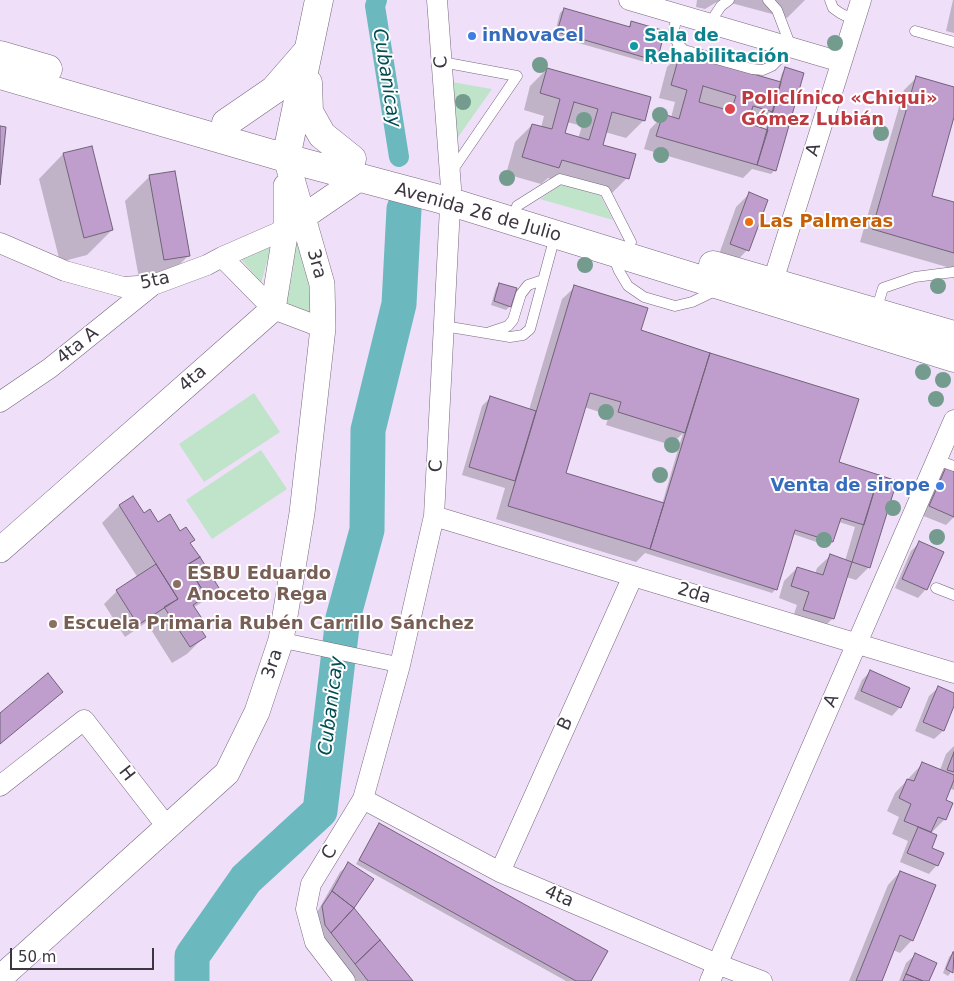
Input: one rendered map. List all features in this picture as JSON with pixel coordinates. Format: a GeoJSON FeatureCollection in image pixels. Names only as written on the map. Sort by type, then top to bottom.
{"type":"FeatureCollection","features":[{"type":"Feature","properties":{"kind":"main road"},"geometry":{"type":"LineString","coordinates":[[288,150],[319,0]]}},
{"type":"Feature","properties":{"kind":"main road"},"geometry":{"type":"LineString","coordinates":[[226,122],[274,90],[308,51]]}},
{"type":"Feature","properties":{"kind":"main road"},"geometry":{"type":"LineString","coordinates":[[308,51],[309,112],[322,135],[369,172]]}},
{"type":"Feature","properties":{"kind":"main road","name":"Avenida 26 de Julio"},"geometry":{"type":"LineString","coordinates":[[0,55],[226,122],[288,150]]}},
{"type":"Feature","properties":{"kind":"main road","name":"Avenida 26 de Julio"},"geometry":{"type":"LineString","coordinates":[[0,75],[369,172],[517,206],[722,287],[880,300],[954,336]]}},
{"type":"Feature","properties":{"kind":"main road","name":"Avenida 26 de Julio"},"geometry":{"type":"LineString","coordinates":[[443,189],[555,235],[622,247],[770,291],[954,358]]}},
{"type":"Feature","properties":{"kind":"street","name":"C"},"geometry":{"type":"LineString","coordinates":[[345,981],[315,942],[306,909],[311,884],[363,799],[392,663],[434,516],[444,326],[442,62],[437,0]]}},
{"type":"Feature","properties":{"kind":"street"},"geometry":{"type":"LineString","coordinates":[[630,0],[841,62]]}},
{"type":"Feature","properties":{"kind":"street","name":"A"},"geometry":{"type":"LineString","coordinates":[[770,291],[861,0]]}},
{"type":"Feature","properties":{"kind":"street"},"geometry":{"type":"LineString","coordinates":[[273,309],[295,223],[288,150]]}},
{"type":"Feature","properties":{"kind":"street"},"geometry":{"type":"LineString","coordinates":[[295,223],[369,172]]}},
{"type":"Feature","properties":{"kind":"street","name":"5ta"},"geometry":{"type":"LineString","coordinates":[[0,243],[65,271],[123,287],[154,285],[208,265],[295,223]]}},
{"type":"Feature","properties":{"kind":"street","name":"3ra"},"geometry":{"type":"LineString","coordinates":[[0,978],[227,773],[258,712],[281,640],[302,513],[323,328],[322,284],[295,223]]}},
{"type":"Feature","properties":{"kind":"street"},"geometry":{"type":"LineString","coordinates":[[222,257],[273,309],[323,328]]}},
{"type":"Feature","properties":{"kind":"street","name":"4ta A"},"geometry":{"type":"LineString","coordinates":[[0,402],[50,368],[154,285]]}},
{"type":"Feature","properties":{"kind":"street","name":"4ta"},"geometry":{"type":"LineString","coordinates":[[0,550],[273,309]]}},
{"type":"Feature","properties":{"kind":"street","name":"A"},"geometry":{"type":"LineString","coordinates":[[713,972],[857,643],[945,463],[954,420]]}},
{"type":"Feature","properties":{"kind":"street","name":"2da"},"geometry":{"type":"LineString","coordinates":[[434,516],[954,673]]}},
{"type":"Feature","properties":{"kind":"street","name":"B"},"geometry":{"type":"LineString","coordinates":[[500,872],[633,576]]}},
{"type":"Feature","properties":{"kind":"street"},"geometry":{"type":"LineString","coordinates":[[281,640],[392,663]]}},
{"type":"Feature","properties":{"kind":"street","name":"H"},"geometry":{"type":"LineString","coordinates":[[0,786],[84,720],[168,828]]}},
{"type":"Feature","properties":{"kind":"street","name":"4ta"},"geometry":{"type":"LineString","coordinates":[[363,799],[500,872],[713,972],[762,981]]}},
{"type":"Feature","properties":{"kind":"lane"},"geometry":{"type":"LineString","coordinates":[[712,23],[721,6],[729,0]]}},
{"type":"Feature","properties":{"kind":"lane"},"geometry":{"type":"LineString","coordinates":[[676,14],[674,36],[684,50],[752,69],[763,70],[772,66],[791,47],[777,10],[768,0]]}},
{"type":"Feature","properties":{"kind":"lane"},"geometry":{"type":"LineString","coordinates":[[830,0],[833,8],[854,20]]}},
{"type":"Feature","properties":{"kind":"lane"},"geometry":{"type":"LineString","coordinates":[[915,31],[954,42]]}},
{"type":"Feature","properties":{"kind":"lane"},"geometry":{"type":"LineString","coordinates":[[442,62],[516,76],[443,189]]}},
{"type":"Feature","properties":{"kind":"lane"},"geometry":{"type":"LineString","coordinates":[[517,206],[560,178],[605,190],[622,247]]}},
{"type":"Feature","properties":{"kind":"lane"},"geometry":{"type":"LineString","coordinates":[[444,326],[510,337],[523,335],[530,328],[555,235]]}},
{"type":"Feature","properties":{"kind":"lane"},"geometry":{"type":"LineString","coordinates":[[880,300],[915,277],[954,272]]}},
{"type":"Feature","properties":{"kind":"lane"},"geometry":{"type":"LineString","coordinates":[[488,333],[508,326],[513,320],[521,294],[528,285],[543,280]]}},
{"type":"Feature","properties":{"kind":"lane"},"geometry":{"type":"LineString","coordinates":[[936,588],[954,595]]}},
{"type":"Feature","properties":{"kind":"green space"},"geometry":{"type":"Polygon","coordinates":[[[452,82],[492,89],[456,140],[452,82]]]}},
{"type":"Feature","properties":{"kind":"green space"},"geometry":{"type":"Polygon","coordinates":[[[562,184],[600,195],[613,220],[540,199],[562,184]]]}},
{"type":"Feature","properties":{"kind":"green space"},"geometry":{"type":"Polygon","coordinates":[[[297,235],[312,285],[310,315],[284,306],[292,275],[297,235]]]}},
{"type":"Feature","properties":{"kind":"green space"},"geometry":{"type":"Polygon","coordinates":[[[272,244],[261,283],[240,258],[272,244]]]}},
{"type":"Feature","properties":{"kind":"green space"},"geometry":{"type":"Polygon","coordinates":[[[254,393],[280,432],[204,482],[179,444],[254,393]]]}},
{"type":"Feature","properties":{"kind":"green space"},"geometry":{"type":"Polygon","coordinates":[[[261,450],[287,489],[212,539],[186,500],[261,450]]]}},
{"type":"Feature","properties":{"kind":"building","name":"Sala de Rehabilitación"},"geometry":{"type":"Polygon","coordinates":[[[564,8],[630,27],[631,21],[665,31],[657,61],[557,32],[564,8]]]}},
{"type":"Feature","properties":{"kind":"building"},"geometry":{"type":"Polygon","coordinates":[[[680,53],[781,82],[773,112],[753,106],[748,123],[768,130],[757,165],[656,136],[663,114],[679,119],[687,90],[671,85],[680,53]],[[703,86],[699,102],[731,111],[736,96],[703,86]]]}},
{"type":"Feature","properties":{"kind":"building"},"geometry":{"type":"Polygon","coordinates":[[[785,67],[804,73],[776,171],[757,165],[785,67]]]}},
{"type":"Feature","properties":{"kind":"building"},"geometry":{"type":"Polygon","coordinates":[[[547,68],[651,97],[645,121],[612,112],[603,145],[636,154],[629,179],[562,160],[559,168],[522,157],[532,124],[552,129],[560,99],[540,93],[547,68]],[[574,102],[565,133],[589,140],[598,109],[574,102]]]}},
{"type":"Feature","properties":{"kind":"building"},"geometry":{"type":"Polygon","coordinates":[[[916,76],[954,87],[954,117],[932,196],[954,202],[954,253],[872,229],[916,76]]]}},
{"type":"Feature","properties":{"kind":"building"},"geometry":{"type":"Polygon","coordinates":[[[0,126],[6,127],[0,185],[0,126]]]}},
{"type":"Feature","properties":{"kind":"building"},"geometry":{"type":"Polygon","coordinates":[[[92,146],[113,230],[84,238],[63,153],[92,146]]]}},
{"type":"Feature","properties":{"kind":"building"},"geometry":{"type":"Polygon","coordinates":[[[175,171],[190,256],[164,260],[149,175],[175,171]]]}},
{"type":"Feature","properties":{"kind":"building","name":"Las Palmeras"},"geometry":{"type":"Polygon","coordinates":[[[749,192],[768,200],[749,251],[730,244],[749,192]]]}},
{"type":"Feature","properties":{"kind":"building"},"geometry":{"type":"Polygon","coordinates":[[[499,283],[517,288],[511,307],[494,301],[499,283]]]}},
{"type":"Feature","properties":{"kind":"building"},"geometry":{"type":"Polygon","coordinates":[[[574,285],[648,308],[641,330],[710,353],[685,433],[618,412],[621,402],[590,393],[566,473],[664,503],[650,549],[508,506],[574,285]]]}},
{"type":"Feature","properties":{"kind":"building"},"geometry":{"type":"Polygon","coordinates":[[[710,353],[859,399],[839,462],[879,475],[864,525],[841,518],[833,542],[795,530],[777,590],[650,549],[710,353]]]}},
{"type":"Feature","properties":{"kind":"building"},"geometry":{"type":"Polygon","coordinates":[[[490,396],[536,411],[515,481],[469,467],[490,396]]]}},
{"type":"Feature","properties":{"kind":"building"},"geometry":{"type":"Polygon","coordinates":[[[946,467],[954,470],[954,517],[929,506],[946,467]]]}},
{"type":"Feature","properties":{"kind":"building"},"geometry":{"type":"Polygon","coordinates":[[[879,475],[897,481],[870,568],[852,562],[879,475]]]}},
{"type":"Feature","properties":{"kind":"building"},"geometry":{"type":"Polygon","coordinates":[[[133,496],[144,513],[150,509],[158,522],[170,514],[180,531],[186,527],[195,540],[190,543],[200,557],[187,565],[206,596],[193,605],[203,620],[197,624],[206,637],[190,647],[164,607],[178,599],[119,505],[133,496]]]}},
{"type":"Feature","properties":{"kind":"building"},"geometry":{"type":"Polygon","coordinates":[[[919,541],[944,552],[927,590],[902,579],[919,541]]]}},
{"type":"Feature","properties":{"kind":"building"},"geometry":{"type":"Polygon","coordinates":[[[830,554],[852,562],[834,619],[803,610],[809,592],[791,586],[797,567],[823,575],[830,554]]]}},
{"type":"Feature","properties":{"kind":"building"},"geometry":{"type":"Polygon","coordinates":[[[200,557],[219,588],[206,596],[187,565],[200,557]]]}},
{"type":"Feature","properties":{"kind":"building"},"geometry":{"type":"Polygon","coordinates":[[[156,564],[178,599],[138,625],[116,590],[156,564]]]}},
{"type":"Feature","properties":{"kind":"building"},"geometry":{"type":"Polygon","coordinates":[[[870,670],[910,688],[901,708],[861,691],[870,670]]]}},
{"type":"Feature","properties":{"kind":"building"},"geometry":{"type":"Polygon","coordinates":[[[48,673],[63,692],[0,744],[0,713],[48,673]]]}},
{"type":"Feature","properties":{"kind":"building"},"geometry":{"type":"Polygon","coordinates":[[[938,686],[954,693],[954,706],[944,731],[923,722],[938,686]]]}},
{"type":"Feature","properties":{"kind":"building"},"geometry":{"type":"Polygon","coordinates":[[[954,752],[954,772],[947,770],[954,752]]]}},
{"type":"Feature","properties":{"kind":"building"},"geometry":{"type":"Polygon","coordinates":[[[922,762],[954,775],[954,780],[946,800],[953,803],[946,820],[938,817],[931,832],[904,821],[911,804],[899,798],[907,779],[914,781],[922,762]]]}},
{"type":"Feature","properties":{"kind":"building"},"geometry":{"type":"Polygon","coordinates":[[[379,823],[608,951],[591,981],[576,981],[359,860],[379,823]]]}},
{"type":"Feature","properties":{"kind":"building"},"geometry":{"type":"Polygon","coordinates":[[[918,827],[937,835],[932,848],[944,853],[938,866],[907,853],[918,827]]]}},
{"type":"Feature","properties":{"kind":"building"},"geometry":{"type":"Polygon","coordinates":[[[348,862],[374,879],[354,908],[332,891],[348,862]]]}},
{"type":"Feature","properties":{"kind":"building"},"geometry":{"type":"Polygon","coordinates":[[[900,871],[936,885],[913,941],[900,935],[882,981],[856,981],[900,871]]]}},
{"type":"Feature","properties":{"kind":"building"},"geometry":{"type":"Polygon","coordinates":[[[332,891],[354,908],[331,933],[325,925],[322,906],[332,891]]]}},
{"type":"Feature","properties":{"kind":"building"},"geometry":{"type":"Polygon","coordinates":[[[354,908],[380,940],[355,964],[331,933],[354,908]]]}},
{"type":"Feature","properties":{"kind":"building"},"geometry":{"type":"Polygon","coordinates":[[[380,940],[413,981],[368,981],[355,964],[380,940]]]}},
{"type":"Feature","properties":{"kind":"building"},"geometry":{"type":"Polygon","coordinates":[[[954,952],[953,973],[946,969],[954,952]]]}},
{"type":"Feature","properties":{"kind":"building"},"geometry":{"type":"Polygon","coordinates":[[[915,953],[937,963],[929,981],[923,981],[906,974],[915,953]]]}},
{"type":"Feature","properties":{"kind":"building"},"geometry":{"type":"Polygon","coordinates":[[[906,974],[923,981],[903,981],[906,974]]]}},
{"type":"Feature","properties":{"kind":"waterway","name":"Cubanicay"},"geometry":{"type":"LineString","coordinates":[[377,0],[375,6],[399,157]]}},
{"type":"Feature","properties":{"kind":"waterway","name":"Cubanicay"},"geometry":{"type":"LineString","coordinates":[[192,981],[192,956],[246,879],[320,811],[343,618],[367,530],[368,430],[399,304],[404,209]]}},
{"type":"Feature","properties":{"kind":"place","name":"inNovaCel"},"geometry":{"type":"Point","coordinates":[472,36]}},
{"type":"Feature","properties":{"kind":"place","name":"Sala de Rehabilitación"},"geometry":{"type":"Point","coordinates":[634,46]}},
{"type":"Feature","properties":{"kind":"place","name":"Policlínico «Chiqui» Gómez Lubián"},"geometry":{"type":"Point","coordinates":[730,109]}},
{"type":"Feature","properties":{"kind":"place","name":"Las Palmeras"},"geometry":{"type":"Point","coordinates":[749,222]}},
{"type":"Feature","properties":{"kind":"place","name":"Venta de sirope"},"geometry":{"type":"Point","coordinates":[940,486]}},
{"type":"Feature","properties":{"kind":"place","name":"ESBU Eduardo Anoceto Rega"},"geometry":{"type":"Point","coordinates":[177,584]}},
{"type":"Feature","properties":{"kind":"place","name":"Escuela Primaria Rubén Carrillo Sánchez"},"geometry":{"type":"Point","coordinates":[53,624]}}]}
